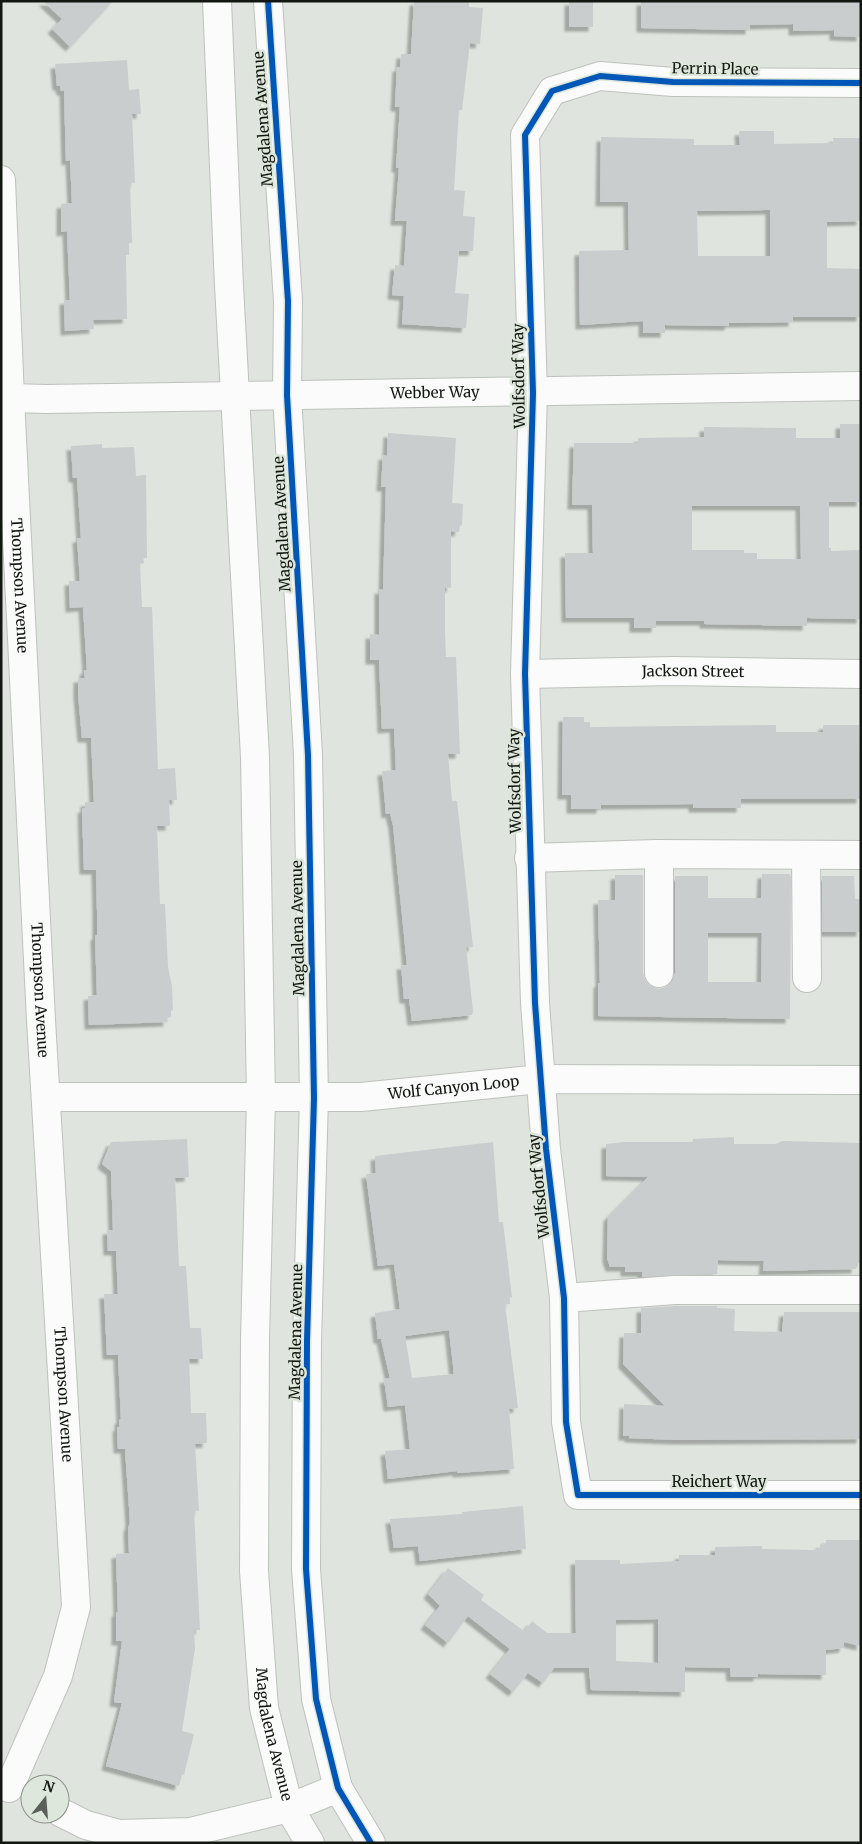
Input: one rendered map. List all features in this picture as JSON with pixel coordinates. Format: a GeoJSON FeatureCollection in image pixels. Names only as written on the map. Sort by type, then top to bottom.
{"type":"FeatureCollection","features":[{"type":"Feature","properties":{"kind":"street","name":"Magdalena Avenue"},"geometry":{"type":"LineString","coordinates":[[217,1],[235,396],[255,756],[261,1098],[255,1340],[254,1571],[264,1708],[289,1808],[310,1843]]}},
{"type":"Feature","properties":{"kind":"street","name":"Magdalena Avenue"},"geometry":{"type":"LineString","coordinates":[[268,1],[288,301],[287,395],[308,755],[314,1098],[307,1341],[306,1569],[316,1699],[338,1788],[371,1843]]}},
{"type":"Feature","properties":{"kind":"street","name":"Perrin Place"},"geometry":{"type":"LineString","coordinates":[[570,85],[600,76],[673,82],[861,84]]}},
{"type":"Feature","properties":{"kind":"street","name":"Wolfsdorf Way"},"geometry":{"type":"LineString","coordinates":[[570,85],[552,92],[526,135],[533,393],[524,674],[529,858],[541,1079],[564,1298],[566,1422],[578,1495]]}},
{"type":"Feature","properties":{"kind":"street","name":"Thompson Avenue"},"geometry":{"type":"LineString","coordinates":[[1,180],[10,398],[46,1098],[76,1606],[58,1676],[13,1790]]}},
{"type":"Feature","properties":{"kind":"street","name":"Webber Way"},"geometry":{"type":"LineString","coordinates":[[10,398],[533,393],[861,386]]}},
{"type":"Feature","properties":{"kind":"street","name":"Jackson Street"},"geometry":{"type":"LineString","coordinates":[[524,674],[673,671],[861,674]]}},
{"type":"Feature","properties":{"kind":"street"},"geometry":{"type":"LineString","coordinates":[[529,858],[659,854],[861,855]]}},
{"type":"Feature","properties":{"kind":"street"},"geometry":{"type":"LineString","coordinates":[[659,854],[659,973]]}},
{"type":"Feature","properties":{"kind":"street"},"geometry":{"type":"LineString","coordinates":[[806,855],[807,978]]}},
{"type":"Feature","properties":{"kind":"street","name":"Wolf Canyon Loop"},"geometry":{"type":"LineString","coordinates":[[46,1098],[360,1097],[541,1079],[861,1080]]}},
{"type":"Feature","properties":{"kind":"street"},"geometry":{"type":"LineString","coordinates":[[564,1298],[675,1290],[861,1290]]}},
{"type":"Feature","properties":{"kind":"street","name":"Reichert Way"},"geometry":{"type":"LineString","coordinates":[[578,1495],[861,1494]]}},
{"type":"Feature","properties":{"kind":"street"},"geometry":{"type":"LineString","coordinates":[[70,1817],[86,1825],[119,1834],[190,1832],[289,1808],[338,1788]]}},
{"type":"Feature","properties":{"kind":"building"},"geometry":{"type":"Polygon","coordinates":[[[43,1],[113,1],[70,47],[52,29],[62,19],[43,1]]]}},
{"type":"Feature","properties":{"kind":"building"},"geometry":{"type":"Polygon","coordinates":[[[414,1],[469,1],[469,7],[483,8],[480,44],[470,43],[462,110],[459,110],[454,190],[465,191],[463,216],[475,217],[473,251],[459,251],[455,293],[469,294],[466,328],[402,324],[404,296],[392,295],[395,265],[404,266],[407,221],[395,221],[399,168],[396,168],[400,107],[395,107],[397,67],[400,67],[401,54],[411,54],[414,1]]]}},
{"type":"Feature","properties":{"kind":"building"},"geometry":{"type":"Polygon","coordinates":[[[569,1],[593,1],[593,27],[569,27],[569,1]]]}},
{"type":"Feature","properties":{"kind":"building"},"geometry":{"type":"Polygon","coordinates":[[[641,1],[861,1],[861,37],[834,36],[834,30],[793,31],[793,24],[750,25],[750,30],[641,28],[641,1]]]}},
{"type":"Feature","properties":{"kind":"building"},"geometry":{"type":"Polygon","coordinates":[[[127,60],[129,90],[139,89],[141,114],[132,114],[135,183],[130,183],[132,243],[129,243],[129,255],[126,255],[127,319],[93,320],[94,329],[65,331],[64,300],[70,300],[67,231],[61,232],[61,204],[72,203],[70,160],[66,161],[64,91],[61,91],[60,86],[57,86],[55,64],[127,60]]]}},
{"type":"Feature","properties":{"kind":"building"},"geometry":{"type":"Polygon","coordinates":[[[739,131],[774,131],[774,144],[834,143],[833,138],[861,138],[861,221],[827,222],[827,268],[861,269],[861,317],[793,317],[793,322],[729,323],[729,326],[665,325],[665,333],[643,333],[643,321],[580,325],[579,251],[629,250],[628,202],[600,202],[601,137],[694,139],[694,145],[740,145],[739,131]],[[770,210],[697,211],[698,256],[770,256],[770,210]]]}},
{"type":"Feature","properties":{"kind":"building"},"geometry":{"type":"Polygon","coordinates":[[[840,424],[861,424],[861,502],[829,502],[829,548],[831,548],[831,551],[861,550],[861,619],[807,618],[807,626],[704,624],[704,621],[656,621],[656,628],[634,628],[634,618],[566,618],[565,553],[593,553],[592,505],[572,505],[574,443],[638,443],[638,438],[704,437],[704,427],[796,428],[796,438],[840,438],[840,424]],[[692,506],[692,550],[744,550],[744,553],[757,553],[757,559],[801,559],[800,506],[692,506]]]}},
{"type":"Feature","properties":{"kind":"building"},"geometry":{"type":"Polygon","coordinates":[[[388,433],[456,438],[452,503],[463,504],[462,525],[459,532],[451,531],[451,588],[445,587],[445,632],[446,657],[456,657],[460,754],[448,754],[452,801],[457,801],[473,947],[466,947],[473,1011],[472,1015],[412,1021],[409,999],[404,999],[401,965],[407,965],[393,825],[390,813],[386,814],[382,771],[396,770],[394,728],[382,729],[379,660],[370,660],[370,634],[379,635],[379,589],[383,590],[386,487],[381,487],[383,455],[387,456],[388,433]]]}},
{"type":"Feature","properties":{"kind":"building"},"geometry":{"type":"Polygon","coordinates":[[[102,444],[102,448],[134,447],[136,476],[146,475],[147,558],[143,558],[144,563],[140,564],[142,607],[152,607],[158,769],[175,768],[177,800],[169,800],[170,826],[157,826],[160,904],[165,904],[168,967],[172,986],[173,1010],[171,1011],[171,1017],[167,1018],[168,1022],[89,1025],[88,996],[97,995],[95,936],[97,935],[96,870],[84,870],[82,809],[85,808],[85,802],[94,802],[91,738],[82,738],[78,694],[78,678],[85,678],[84,670],[87,670],[83,607],[70,608],[69,581],[80,581],[77,538],[81,538],[77,478],[73,478],[71,446],[102,444]]]}},
{"type":"Feature","properties":{"kind":"building"},"geometry":{"type":"Polygon","coordinates":[[[563,717],[584,717],[584,722],[590,722],[590,727],[776,725],[776,732],[823,732],[823,725],[859,725],[861,799],[741,799],[741,808],[693,808],[693,804],[601,805],[601,809],[571,809],[571,795],[562,795],[563,717]]]}},
{"type":"Feature","properties":{"kind":"building"},"geometry":{"type":"Polygon","coordinates":[[[762,874],[789,874],[791,877],[790,1019],[598,1016],[598,983],[600,983],[598,900],[615,900],[615,875],[643,875],[643,973],[645,980],[651,986],[659,989],[666,987],[672,981],[675,973],[675,876],[708,876],[708,898],[761,898],[762,874]],[[708,933],[708,982],[761,982],[762,933],[708,933]]]}},
{"type":"Feature","properties":{"kind":"building"},"geometry":{"type":"Polygon","coordinates":[[[822,876],[854,876],[855,899],[861,899],[861,932],[822,932],[822,876]]]}},
{"type":"Feature","properties":{"kind":"building"},"geometry":{"type":"Polygon","coordinates":[[[734,1137],[734,1144],[776,1144],[782,1141],[861,1143],[861,1263],[856,1263],[856,1269],[763,1271],[764,1261],[718,1260],[717,1274],[642,1277],[642,1272],[625,1272],[625,1267],[610,1267],[607,1258],[608,1217],[648,1177],[606,1176],[606,1144],[624,1142],[693,1142],[693,1139],[734,1137]]]}},
{"type":"Feature","properties":{"kind":"building"},"geometry":{"type":"Polygon","coordinates":[[[187,1139],[189,1177],[175,1178],[179,1266],[186,1266],[190,1328],[201,1328],[203,1359],[189,1359],[191,1413],[206,1413],[207,1443],[195,1444],[199,1511],[194,1511],[200,1630],[194,1630],[195,1649],[182,1731],[194,1734],[184,1775],[182,1774],[179,1786],[106,1766],[122,1703],[114,1702],[122,1641],[116,1641],[116,1612],[118,1612],[116,1554],[129,1553],[128,1529],[130,1522],[125,1449],[118,1449],[117,1427],[119,1427],[119,1420],[121,1419],[118,1355],[107,1355],[104,1294],[118,1294],[116,1251],[108,1251],[107,1230],[113,1230],[111,1171],[102,1164],[111,1142],[187,1139]]]}},
{"type":"Feature","properties":{"kind":"building"},"geometry":{"type":"Polygon","coordinates":[[[493,1142],[499,1222],[503,1222],[512,1297],[510,1298],[510,1304],[505,1304],[518,1408],[509,1409],[514,1469],[457,1473],[457,1471],[388,1479],[385,1451],[410,1449],[405,1405],[388,1407],[384,1379],[390,1378],[381,1339],[378,1339],[375,1313],[400,1309],[394,1264],[378,1266],[366,1174],[376,1173],[375,1156],[493,1142]],[[449,1330],[405,1336],[412,1378],[454,1374],[449,1330]]]}},
{"type":"Feature","properties":{"kind":"building"},"geometry":{"type":"Polygon","coordinates":[[[717,1306],[717,1308],[735,1309],[734,1331],[782,1332],[784,1312],[861,1312],[861,1439],[676,1440],[629,1438],[629,1436],[623,1436],[624,1404],[665,1406],[623,1364],[624,1333],[641,1333],[641,1308],[717,1306]]]}},
{"type":"Feature","properties":{"kind":"building"},"geometry":{"type":"Polygon","coordinates":[[[523,1506],[526,1549],[420,1561],[418,1546],[394,1548],[390,1519],[462,1514],[462,1512],[523,1506]]]}},
{"type":"Feature","properties":{"kind":"building"},"geometry":{"type":"Polygon","coordinates":[[[826,1540],[861,1540],[861,1646],[844,1642],[844,1648],[826,1650],[826,1675],[758,1674],[758,1677],[731,1677],[730,1668],[685,1667],[685,1692],[591,1690],[589,1668],[554,1668],[543,1683],[528,1673],[513,1692],[490,1674],[510,1649],[468,1616],[448,1643],[425,1625],[440,1606],[428,1594],[448,1568],[484,1595],[481,1600],[524,1631],[532,1621],[547,1633],[576,1633],[575,1560],[620,1560],[620,1564],[679,1561],[679,1555],[715,1555],[715,1547],[762,1546],[762,1549],[811,1550],[820,1549],[820,1544],[826,1545],[826,1540]],[[658,1619],[616,1620],[616,1661],[658,1663],[658,1619]]]}},
{"type":"Feature","properties":{"kind":"cycle path"},"geometry":{"type":"LineString","coordinates":[[268,1],[288,301],[287,395],[308,755],[314,1098],[307,1341],[306,1569],[316,1699],[338,1788],[371,1843]]}},
{"type":"Feature","properties":{"kind":"cycle path"},"geometry":{"type":"LineString","coordinates":[[861,83],[673,82],[600,76],[552,91],[525,135],[533,393],[525,674],[535,1003],[546,1149],[564,1298],[566,1422],[578,1495],[861,1495]]}}]}
